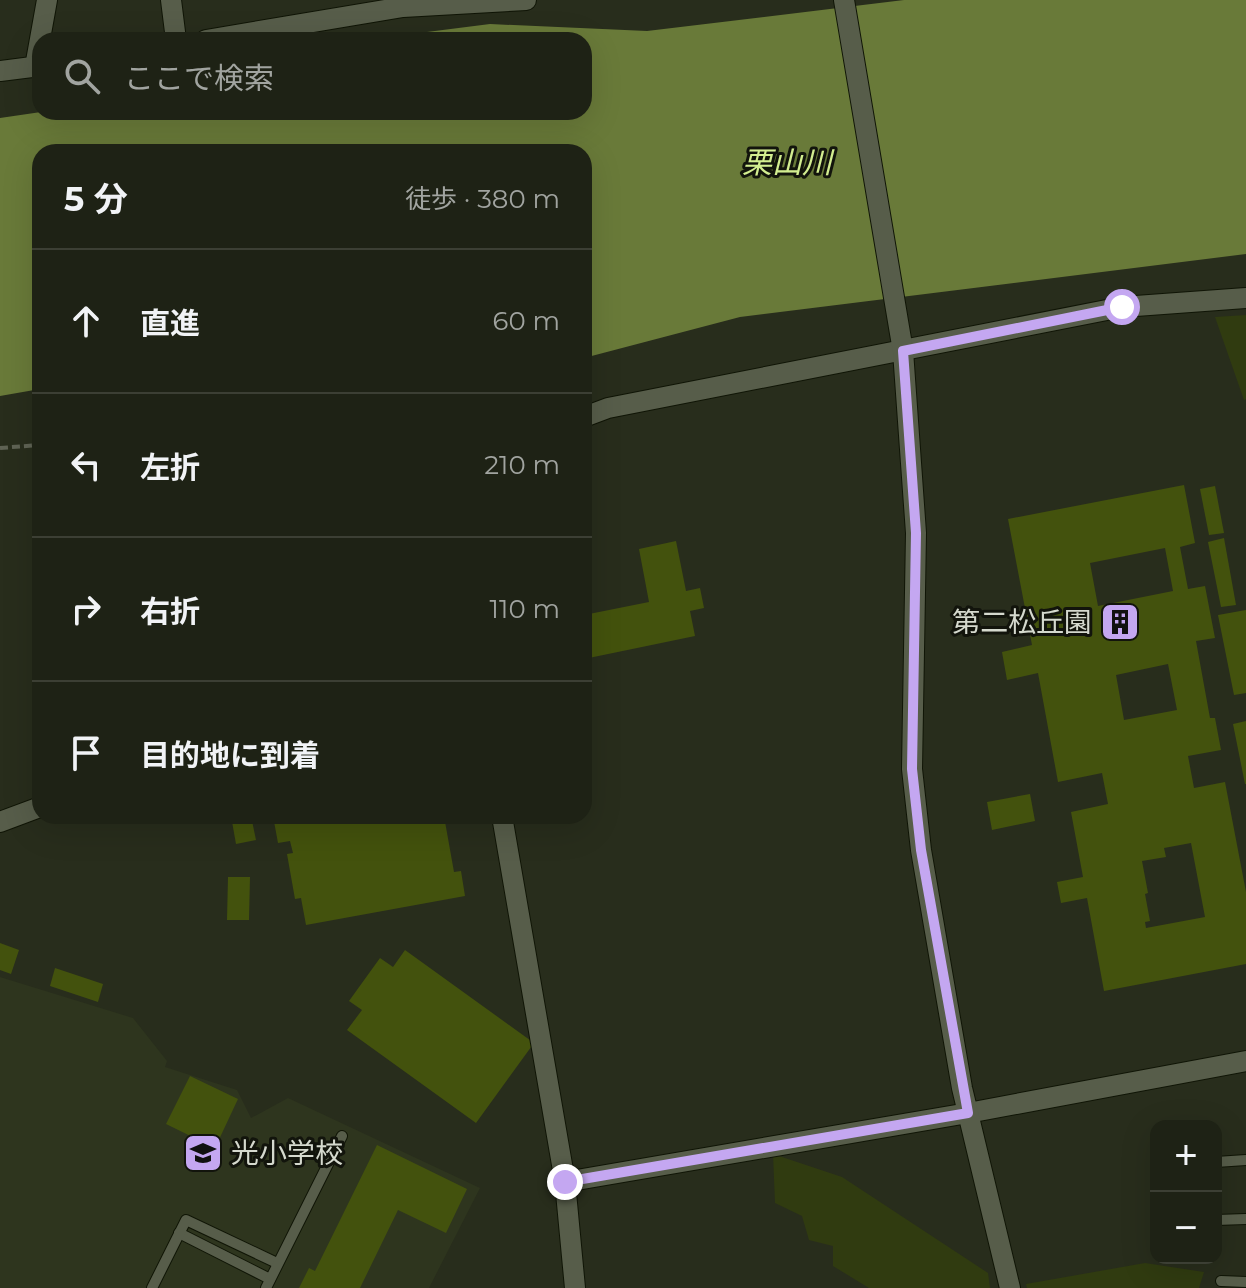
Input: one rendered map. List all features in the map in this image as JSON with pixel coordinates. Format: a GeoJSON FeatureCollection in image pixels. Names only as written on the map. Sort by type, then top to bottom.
{"type":"FeatureCollection","features":[{"type":"Feature","properties":{"kind":"street"},"geometry":{"type":"LineString","coordinates":[[42,32],[47,0]]}},
{"type":"Feature","properties":{"kind":"street"},"geometry":{"type":"LineString","coordinates":[[171,0],[175,32]]}},
{"type":"Feature","properties":{"kind":"street"},"geometry":{"type":"LineString","coordinates":[[254,32],[403,7],[526,0]]}},
{"type":"Feature","properties":{"kind":"street"},"geometry":{"type":"LineString","coordinates":[[844,0],[903,351],[916,533],[912,769],[921,850],[968,1113],[1010,1288]]}},
{"type":"Feature","properties":{"kind":"street"},"geometry":{"type":"LineString","coordinates":[[0,71],[32,67]]}},
{"type":"Feature","properties":{"kind":"street"},"geometry":{"type":"LineString","coordinates":[[592,414],[608,408],[1122,307],[1246,298]]}},
{"type":"Feature","properties":{"kind":"street"},"geometry":{"type":"LineString","coordinates":[[0,822],[32,810]]}},
{"type":"Feature","properties":{"kind":"street"},"geometry":{"type":"LineString","coordinates":[[503,824],[565,1182],[575,1288]]}},
{"type":"Feature","properties":{"kind":"street"},"geometry":{"type":"LineString","coordinates":[[565,1182],[968,1113],[1246,1061]]}},
{"type":"Feature","properties":{"kind":"lane"},"geometry":{"type":"LineString","coordinates":[[179,1233],[228,1257],[268,1283],[342,1136]]}},
{"type":"Feature","properties":{"kind":"lane"},"geometry":{"type":"LineString","coordinates":[[1222,1162],[1246,1160]]}},
{"type":"Feature","properties":{"kind":"lane"},"geometry":{"type":"LineString","coordinates":[[1222,1220],[1246,1219]]}},
{"type":"Feature","properties":{"kind":"lane"},"geometry":{"type":"LineString","coordinates":[[152,1288],[186,1220],[277,1263]]}},
{"type":"Feature","properties":{"kind":"lane"},"geometry":{"type":"LineString","coordinates":[[228,1257],[236,1243]]}},
{"type":"Feature","properties":{"kind":"lane"},"geometry":{"type":"LineString","coordinates":[[1221,1281],[1246,1282]]}},
{"type":"Feature","properties":{"kind":"path"},"geometry":{"type":"LineString","coordinates":[[0,448],[32,446]]}},
{"type":"Feature","properties":{"kind":"shaded area"},"geometry":{"type":"Polygon","coordinates":[[[1246,315],[1246,399],[1244,400],[1215,317],[1246,315]]]}},
{"type":"Feature","properties":{"kind":"shaded area","name":"光小学校"},"geometry":{"type":"Polygon","coordinates":[[[0,977],[133,1018],[167,1061],[165,1067],[237,1090],[251,1118],[288,1098],[480,1188],[429,1288],[0,1288],[0,977]]]}},
{"type":"Feature","properties":{"kind":"shaded area"},"geometry":{"type":"Polygon","coordinates":[[[773,1154],[842,1177],[988,1273],[990,1288],[869,1288],[833,1266],[833,1246],[809,1240],[802,1216],[775,1203],[773,1154]]]}},
{"type":"Feature","properties":{"kind":"shaded area"},"geometry":{"type":"Polygon","coordinates":[[[1145,1263],[1204,1272],[1199,1288],[1027,1288],[1026,1284],[1145,1263]]]}},
{"type":"Feature","properties":{"kind":"water","name":"栗山川"},"geometry":{"type":"Polygon","coordinates":[[[904,0],[1246,0],[1246,254],[740,317],[592,356],[592,144],[32,144],[32,390],[0,396],[0,118],[32,113],[32,120],[592,120],[592,32],[427,32],[490,24],[647,31],[904,0]]]}},
{"type":"Feature","properties":{"kind":"building"},"geometry":{"type":"Polygon","coordinates":[[[1184,485],[1195,543],[1180,547],[1188,589],[1205,586],[1215,638],[1196,641],[1210,718],[1215,718],[1221,750],[1188,756],[1194,788],[1225,782],[1246,892],[1246,964],[1104,991],[1087,898],[1061,903],[1057,882],[1083,877],[1071,812],[1108,804],[1102,773],[1058,782],[1038,673],[1007,680],[1002,652],[1032,645],[1008,519],[1184,485]],[[1165,548],[1090,563],[1098,606],[1173,591],[1165,548]],[[1168,664],[1116,675],[1124,720],[1177,710],[1168,664]],[[1191,843],[1164,848],[1166,857],[1142,861],[1150,921],[1145,922],[1146,928],[1205,917],[1191,843]]]}},
{"type":"Feature","properties":{"kind":"building"},"geometry":{"type":"Polygon","coordinates":[[[1215,486],[1224,533],[1209,535],[1200,489],[1215,486]]]}},
{"type":"Feature","properties":{"kind":"building"},"geometry":{"type":"Polygon","coordinates":[[[1224,538],[1236,605],[1221,607],[1208,542],[1224,538]]]}},
{"type":"Feature","properties":{"kind":"building"},"geometry":{"type":"Polygon","coordinates":[[[676,541],[686,591],[700,588],[704,608],[690,611],[695,636],[592,657],[592,613],[649,602],[639,549],[676,541]]]}},
{"type":"Feature","properties":{"kind":"building"},"geometry":{"type":"Polygon","coordinates":[[[1246,610],[1246,693],[1234,695],[1218,615],[1246,610]]]}},
{"type":"Feature","properties":{"kind":"building"},"geometry":{"type":"Polygon","coordinates":[[[1246,721],[1246,784],[1245,784],[1233,724],[1246,721]]]}},
{"type":"Feature","properties":{"kind":"building"},"geometry":{"type":"Polygon","coordinates":[[[1030,794],[1035,821],[992,830],[987,802],[1030,794]]]}},
{"type":"Feature","properties":{"kind":"building"},"geometry":{"type":"Polygon","coordinates":[[[232,824],[253,824],[256,840],[236,844],[232,824]]]}},
{"type":"Feature","properties":{"kind":"building"},"geometry":{"type":"Polygon","coordinates":[[[274,824],[445,824],[454,872],[461,871],[465,896],[306,925],[301,898],[295,899],[287,854],[293,853],[290,841],[278,843],[274,824]]]}},
{"type":"Feature","properties":{"kind":"building"},"geometry":{"type":"Polygon","coordinates":[[[228,877],[250,877],[249,920],[227,920],[228,877]]]}},
{"type":"Feature","properties":{"kind":"building"},"geometry":{"type":"Polygon","coordinates":[[[0,943],[19,950],[11,974],[0,970],[0,943]]]}},
{"type":"Feature","properties":{"kind":"building"},"geometry":{"type":"Polygon","coordinates":[[[405,950],[534,1043],[476,1123],[347,1030],[362,1010],[349,1001],[380,958],[393,967],[405,950]]]}},
{"type":"Feature","properties":{"kind":"building"},"geometry":{"type":"Polygon","coordinates":[[[55,968],[103,984],[98,1002],[50,986],[55,968]]]}},
{"type":"Feature","properties":{"kind":"building"},"geometry":{"type":"Polygon","coordinates":[[[190,1076],[238,1099],[215,1148],[166,1124],[190,1076]]]}},
{"type":"Feature","properties":{"kind":"building"},"geometry":{"type":"Polygon","coordinates":[[[377,1145],[467,1189],[446,1233],[398,1210],[360,1288],[299,1288],[309,1268],[315,1271],[377,1145]]]}},
{"type":"Feature","properties":{"kind":"place","name":"第二松丘園"},"geometry":{"type":"Point","coordinates":[1120,622]}},
{"type":"Feature","properties":{"kind":"place","name":"光小学校"},"geometry":{"type":"Point","coordinates":[203,1153]}},
{"type":"Feature","properties":{"kind":"route"},"geometry":{"type":"LineString","coordinates":[[565,1182],[968,1113],[921,850],[912,769],[916,533],[903,351],[1122,307]]}}]}
